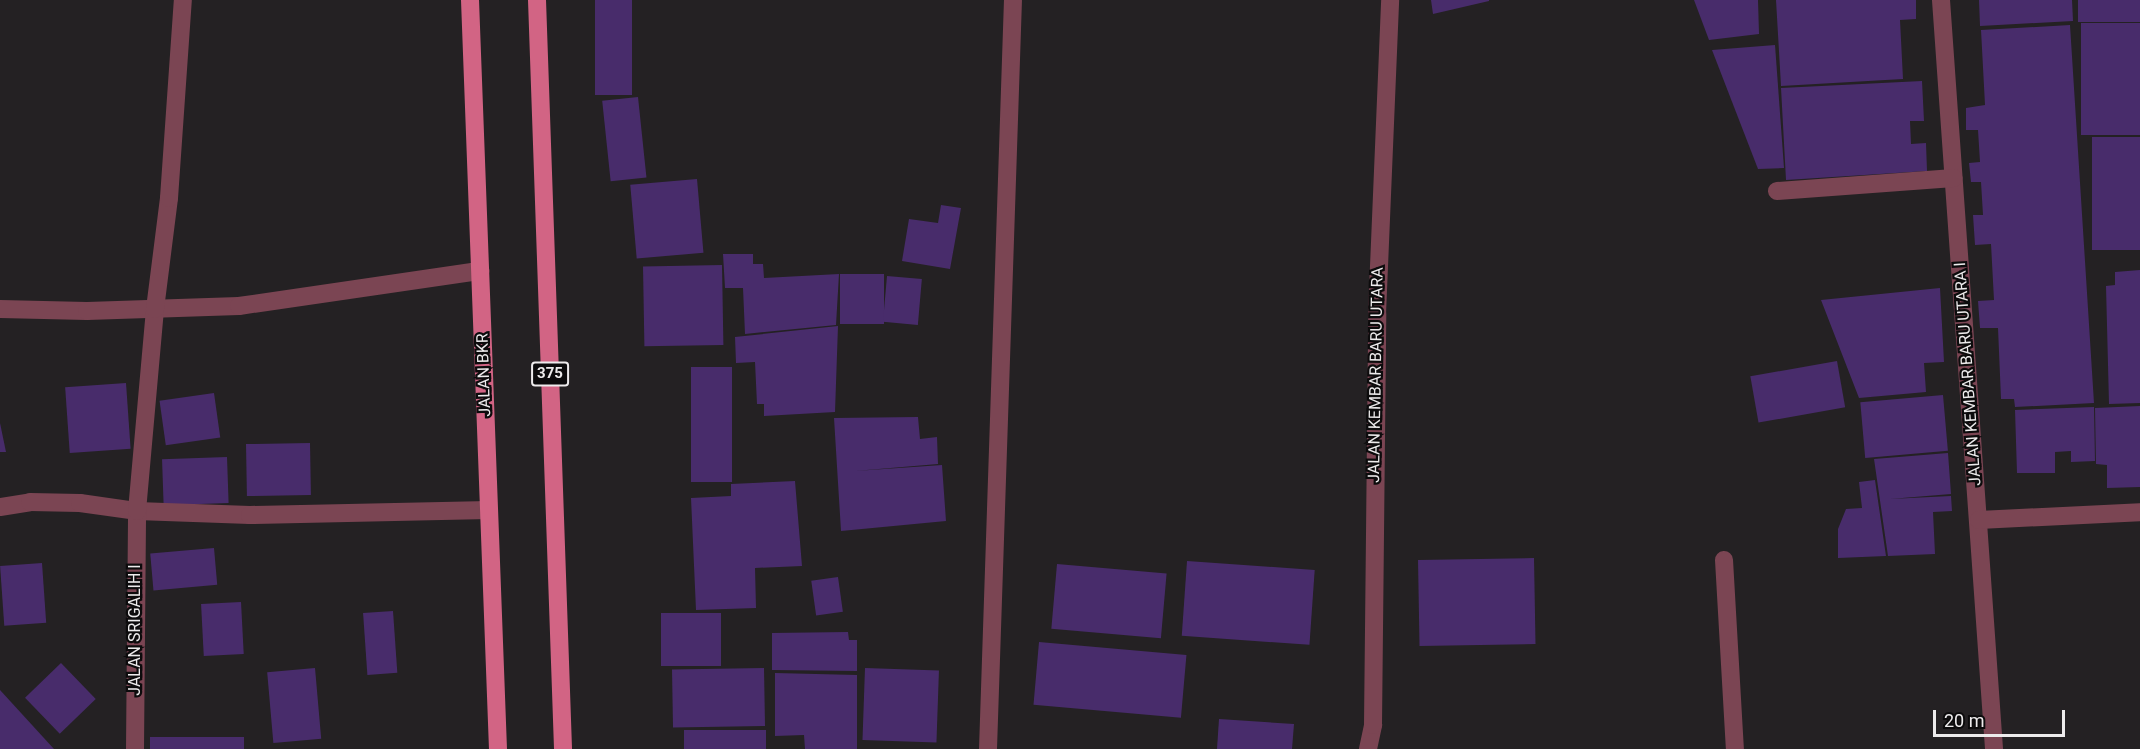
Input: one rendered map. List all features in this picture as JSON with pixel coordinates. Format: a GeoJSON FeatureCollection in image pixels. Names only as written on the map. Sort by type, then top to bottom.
{"type":"FeatureCollection","features":[{"type":"Feature","properties":{"kind":"main road","name":"JALAN BKR"},"geometry":{"type":"LineString","coordinates":[[470,0],[498,749]]}},
{"type":"Feature","properties":{"kind":"main road","name":"375"},"geometry":{"type":"LineString","coordinates":[[537,0],[563,749]]}},
{"type":"Feature","properties":{"kind":"street","name":"JALAN SRIGALIH I"},"geometry":{"type":"LineString","coordinates":[[135,749],[137,511],[154,309],[169,198],[183,0]]}},
{"type":"Feature","properties":{"kind":"street"},"geometry":{"type":"LineString","coordinates":[[988,749],[1013,0]]}},
{"type":"Feature","properties":{"kind":"street","name":"JALAN KEMBAR BARU UTARA"},"geometry":{"type":"LineString","coordinates":[[1368,749],[1373,725],[1377,314],[1390,0]]}},
{"type":"Feature","properties":{"kind":"street","name":"JALAN KEMBAR BARU UTARA I"},"geometry":{"type":"LineString","coordinates":[[1941,0],[1994,749]]}},
{"type":"Feature","properties":{"kind":"street"},"geometry":{"type":"LineString","coordinates":[[1778,191],[1954,178]]}},
{"type":"Feature","properties":{"kind":"street"},"geometry":{"type":"LineString","coordinates":[[0,309],[154,309],[239,306],[480,271]]}},
{"type":"Feature","properties":{"kind":"street"},"geometry":{"type":"LineString","coordinates":[[0,507],[30,502],[80,502],[137,511],[250,515],[489,510]]}},
{"type":"Feature","properties":{"kind":"street"},"geometry":{"type":"LineString","coordinates":[[1979,520],[2140,512]]}},
{"type":"Feature","properties":{"kind":"street"},"geometry":{"type":"LineString","coordinates":[[1724,560],[1736,749]]}},
{"type":"Feature","properties":{"kind":"building"},"geometry":{"type":"Polygon","coordinates":[[[595,0],[632,0],[632,95],[595,95],[595,0]]]}},
{"type":"Feature","properties":{"kind":"building"},"geometry":{"type":"Polygon","coordinates":[[[1431,0],[1489,0],[1489,1],[1433,14],[1431,0]]]}},
{"type":"Feature","properties":{"kind":"building"},"geometry":{"type":"Polygon","coordinates":[[[1694,0],[1758,0],[1759,34],[1709,40],[1694,0]]]}},
{"type":"Feature","properties":{"kind":"building"},"geometry":{"type":"Polygon","coordinates":[[[1776,0],[1916,0],[1916,19],[1900,20],[1903,79],[1781,86],[1776,0]]]}},
{"type":"Feature","properties":{"kind":"building"},"geometry":{"type":"Polygon","coordinates":[[[1979,0],[2072,0],[2073,21],[1980,26],[1979,0]]]}},
{"type":"Feature","properties":{"kind":"building"},"geometry":{"type":"Polygon","coordinates":[[[2078,0],[2140,0],[2140,22],[2078,22],[2078,0]]]}},
{"type":"Feature","properties":{"kind":"building"},"geometry":{"type":"Polygon","coordinates":[[[2081,23],[2140,23],[2140,135],[2081,135],[2081,23]]]}},
{"type":"Feature","properties":{"kind":"building"},"geometry":{"type":"Polygon","coordinates":[[[2070,25],[2094,403],[2015,407],[2014,399],[2001,399],[1998,328],[1980,328],[1978,301],[1994,300],[1991,244],[1975,245],[1973,215],[1983,215],[1981,182],[1971,182],[1969,163],[1980,162],[1978,130],[1966,130],[1966,108],[1985,105],[1981,30],[2070,25]]]}},
{"type":"Feature","properties":{"kind":"building"},"geometry":{"type":"Polygon","coordinates":[[[1775,45],[1784,168],[1758,169],[1712,50],[1775,45]]]}},
{"type":"Feature","properties":{"kind":"building"},"geometry":{"type":"Polygon","coordinates":[[[1922,81],[1924,121],[1910,121],[1911,144],[1926,143],[1927,171],[1786,180],[1781,88],[1922,81]]]}},
{"type":"Feature","properties":{"kind":"building"},"geometry":{"type":"Polygon","coordinates":[[[638,97],[646,178],[611,181],[602,101],[638,97]]]}},
{"type":"Feature","properties":{"kind":"building"},"geometry":{"type":"Polygon","coordinates":[[[2092,137],[2140,137],[2140,250],[2092,250],[2092,137]]]}},
{"type":"Feature","properties":{"kind":"building"},"geometry":{"type":"Polygon","coordinates":[[[697,179],[703,253],[637,259],[630,185],[697,179]]]}},
{"type":"Feature","properties":{"kind":"building"},"geometry":{"type":"Polygon","coordinates":[[[941,205],[961,208],[950,269],[902,261],[909,219],[938,223],[941,205]]]}},
{"type":"Feature","properties":{"kind":"building"},"geometry":{"type":"Polygon","coordinates":[[[723,254],[753,254],[753,264],[763,264],[764,278],[839,274],[836,325],[745,334],[743,288],[725,288],[723,254]]]}},
{"type":"Feature","properties":{"kind":"building"},"geometry":{"type":"Polygon","coordinates":[[[722,265],[723,345],[644,346],[643,266],[722,265]]]}},
{"type":"Feature","properties":{"kind":"building"},"geometry":{"type":"Polygon","coordinates":[[[2140,270],[2140,403],[2109,404],[2106,286],[2115,285],[2115,272],[2140,270]]]}},
{"type":"Feature","properties":{"kind":"building"},"geometry":{"type":"Polygon","coordinates":[[[840,274],[884,274],[884,324],[840,324],[840,274]]]}},
{"type":"Feature","properties":{"kind":"building"},"geometry":{"type":"Polygon","coordinates":[[[887,276],[922,279],[918,325],[883,322],[887,276]]]}},
{"type":"Feature","properties":{"kind":"building"},"geometry":{"type":"Polygon","coordinates":[[[1940,288],[1944,362],[1924,363],[1926,392],[1859,398],[1821,300],[1940,288]]]}},
{"type":"Feature","properties":{"kind":"building"},"geometry":{"type":"Polygon","coordinates":[[[838,326],[835,412],[764,416],[764,404],[757,404],[755,362],[736,363],[735,337],[838,326]]]}},
{"type":"Feature","properties":{"kind":"building"},"geometry":{"type":"Polygon","coordinates":[[[1837,361],[1845,407],[1758,423],[1750,376],[1837,361]]]}},
{"type":"Feature","properties":{"kind":"building"},"geometry":{"type":"Polygon","coordinates":[[[691,367],[732,367],[732,482],[691,482],[691,367]]]}},
{"type":"Feature","properties":{"kind":"building"},"geometry":{"type":"Polygon","coordinates":[[[126,383],[131,449],[70,453],[65,387],[126,383]]]}},
{"type":"Feature","properties":{"kind":"building"},"geometry":{"type":"Polygon","coordinates":[[[214,393],[220,438],[166,445],[160,401],[214,393]]]}},
{"type":"Feature","properties":{"kind":"building"},"geometry":{"type":"Polygon","coordinates":[[[1943,395],[1948,451],[1865,458],[1860,402],[1943,395]]]}},
{"type":"Feature","properties":{"kind":"building"},"geometry":{"type":"Polygon","coordinates":[[[2140,406],[2140,487],[2107,488],[2107,465],[2096,464],[2095,408],[2140,406]]]}},
{"type":"Feature","properties":{"kind":"building"},"geometry":{"type":"Polygon","coordinates":[[[2094,407],[2095,461],[2071,462],[2071,451],[2055,452],[2055,473],[2017,473],[2015,410],[2094,407]]]}},
{"type":"Feature","properties":{"kind":"building"},"geometry":{"type":"Polygon","coordinates":[[[918,417],[920,439],[937,437],[938,464],[855,471],[942,465],[946,521],[841,531],[834,418],[918,417]]]}},
{"type":"Feature","properties":{"kind":"building"},"geometry":{"type":"Polygon","coordinates":[[[0,423],[6,452],[0,452],[0,423]]]}},
{"type":"Feature","properties":{"kind":"building"},"geometry":{"type":"Polygon","coordinates":[[[310,443],[311,495],[247,496],[246,444],[310,443]]]}},
{"type":"Feature","properties":{"kind":"building"},"geometry":{"type":"Polygon","coordinates":[[[1948,453],[1951,494],[1890,499],[1951,496],[1952,511],[1933,512],[1935,554],[1888,556],[1874,459],[1948,453]]]}},
{"type":"Feature","properties":{"kind":"building"},"geometry":{"type":"Polygon","coordinates":[[[227,457],[229,503],[164,505],[162,459],[227,457]]]}},
{"type":"Feature","properties":{"kind":"building"},"geometry":{"type":"Polygon","coordinates":[[[1875,480],[1886,556],[1838,558],[1838,529],[1846,509],[1862,508],[1859,482],[1875,480]]]}},
{"type":"Feature","properties":{"kind":"building"},"geometry":{"type":"Polygon","coordinates":[[[795,481],[802,566],[755,568],[756,608],[696,610],[691,498],[731,496],[731,484],[795,481]]]}},
{"type":"Feature","properties":{"kind":"building"},"geometry":{"type":"Polygon","coordinates":[[[214,548],[217,585],[153,590],[150,554],[214,548]]]}},
{"type":"Feature","properties":{"kind":"building"},"geometry":{"type":"Polygon","coordinates":[[[1534,558],[1536,644],[1420,646],[1418,560],[1534,558]]]}},
{"type":"Feature","properties":{"kind":"building"},"geometry":{"type":"Polygon","coordinates":[[[1187,561],[1315,570],[1309,645],[1182,636],[1187,561]]]}},
{"type":"Feature","properties":{"kind":"building"},"geometry":{"type":"Polygon","coordinates":[[[42,563],[46,623],[4,626],[0,566],[42,563]]]}},
{"type":"Feature","properties":{"kind":"building"},"geometry":{"type":"Polygon","coordinates":[[[1057,564],[1167,574],[1161,638],[1051,629],[1057,564]]]}},
{"type":"Feature","properties":{"kind":"building"},"geometry":{"type":"Polygon","coordinates":[[[838,577],[843,612],[816,615],[811,581],[838,577]]]}},
{"type":"Feature","properties":{"kind":"building"},"geometry":{"type":"Polygon","coordinates":[[[241,602],[244,654],[204,656],[201,604],[241,602]]]}},
{"type":"Feature","properties":{"kind":"building"},"geometry":{"type":"Polygon","coordinates":[[[393,611],[397,673],[367,675],[363,613],[393,611]]]}},
{"type":"Feature","properties":{"kind":"building"},"geometry":{"type":"Polygon","coordinates":[[[661,613],[721,613],[721,666],[661,666],[661,613]]]}},
{"type":"Feature","properties":{"kind":"building"},"geometry":{"type":"Polygon","coordinates":[[[848,632],[849,640],[857,640],[857,671],[772,670],[772,633],[848,632]]]}},
{"type":"Feature","properties":{"kind":"building"},"geometry":{"type":"Polygon","coordinates":[[[1039,642],[1186,655],[1181,718],[1034,705],[1039,642]]]}},
{"type":"Feature","properties":{"kind":"building"},"geometry":{"type":"Polygon","coordinates":[[[61,663],[96,699],[60,734],[25,698],[61,663]]]}},
{"type":"Feature","properties":{"kind":"building"},"geometry":{"type":"Polygon","coordinates":[[[315,668],[321,739],[273,743],[267,672],[315,668]]]}},
{"type":"Feature","properties":{"kind":"building"},"geometry":{"type":"Polygon","coordinates":[[[764,668],[765,726],[673,728],[672,670],[764,668]]]}},
{"type":"Feature","properties":{"kind":"building"},"geometry":{"type":"Polygon","coordinates":[[[865,668],[939,671],[936,743],[862,740],[865,668]]]}},
{"type":"Feature","properties":{"kind":"building"},"geometry":{"type":"Polygon","coordinates":[[[775,673],[857,675],[857,749],[805,749],[804,735],[775,736],[775,673]]]}},
{"type":"Feature","properties":{"kind":"building"},"geometry":{"type":"Polygon","coordinates":[[[0,690],[54,749],[0,749],[0,690]]]}},
{"type":"Feature","properties":{"kind":"building"},"geometry":{"type":"Polygon","coordinates":[[[1219,719],[1294,724],[1292,749],[1217,749],[1219,719]]]}},
{"type":"Feature","properties":{"kind":"building"},"geometry":{"type":"Polygon","coordinates":[[[684,730],[766,730],[766,749],[684,749],[684,730]]]}},
{"type":"Feature","properties":{"kind":"building"},"geometry":{"type":"Polygon","coordinates":[[[150,737],[244,737],[244,749],[150,749],[150,737]]]}}]}
